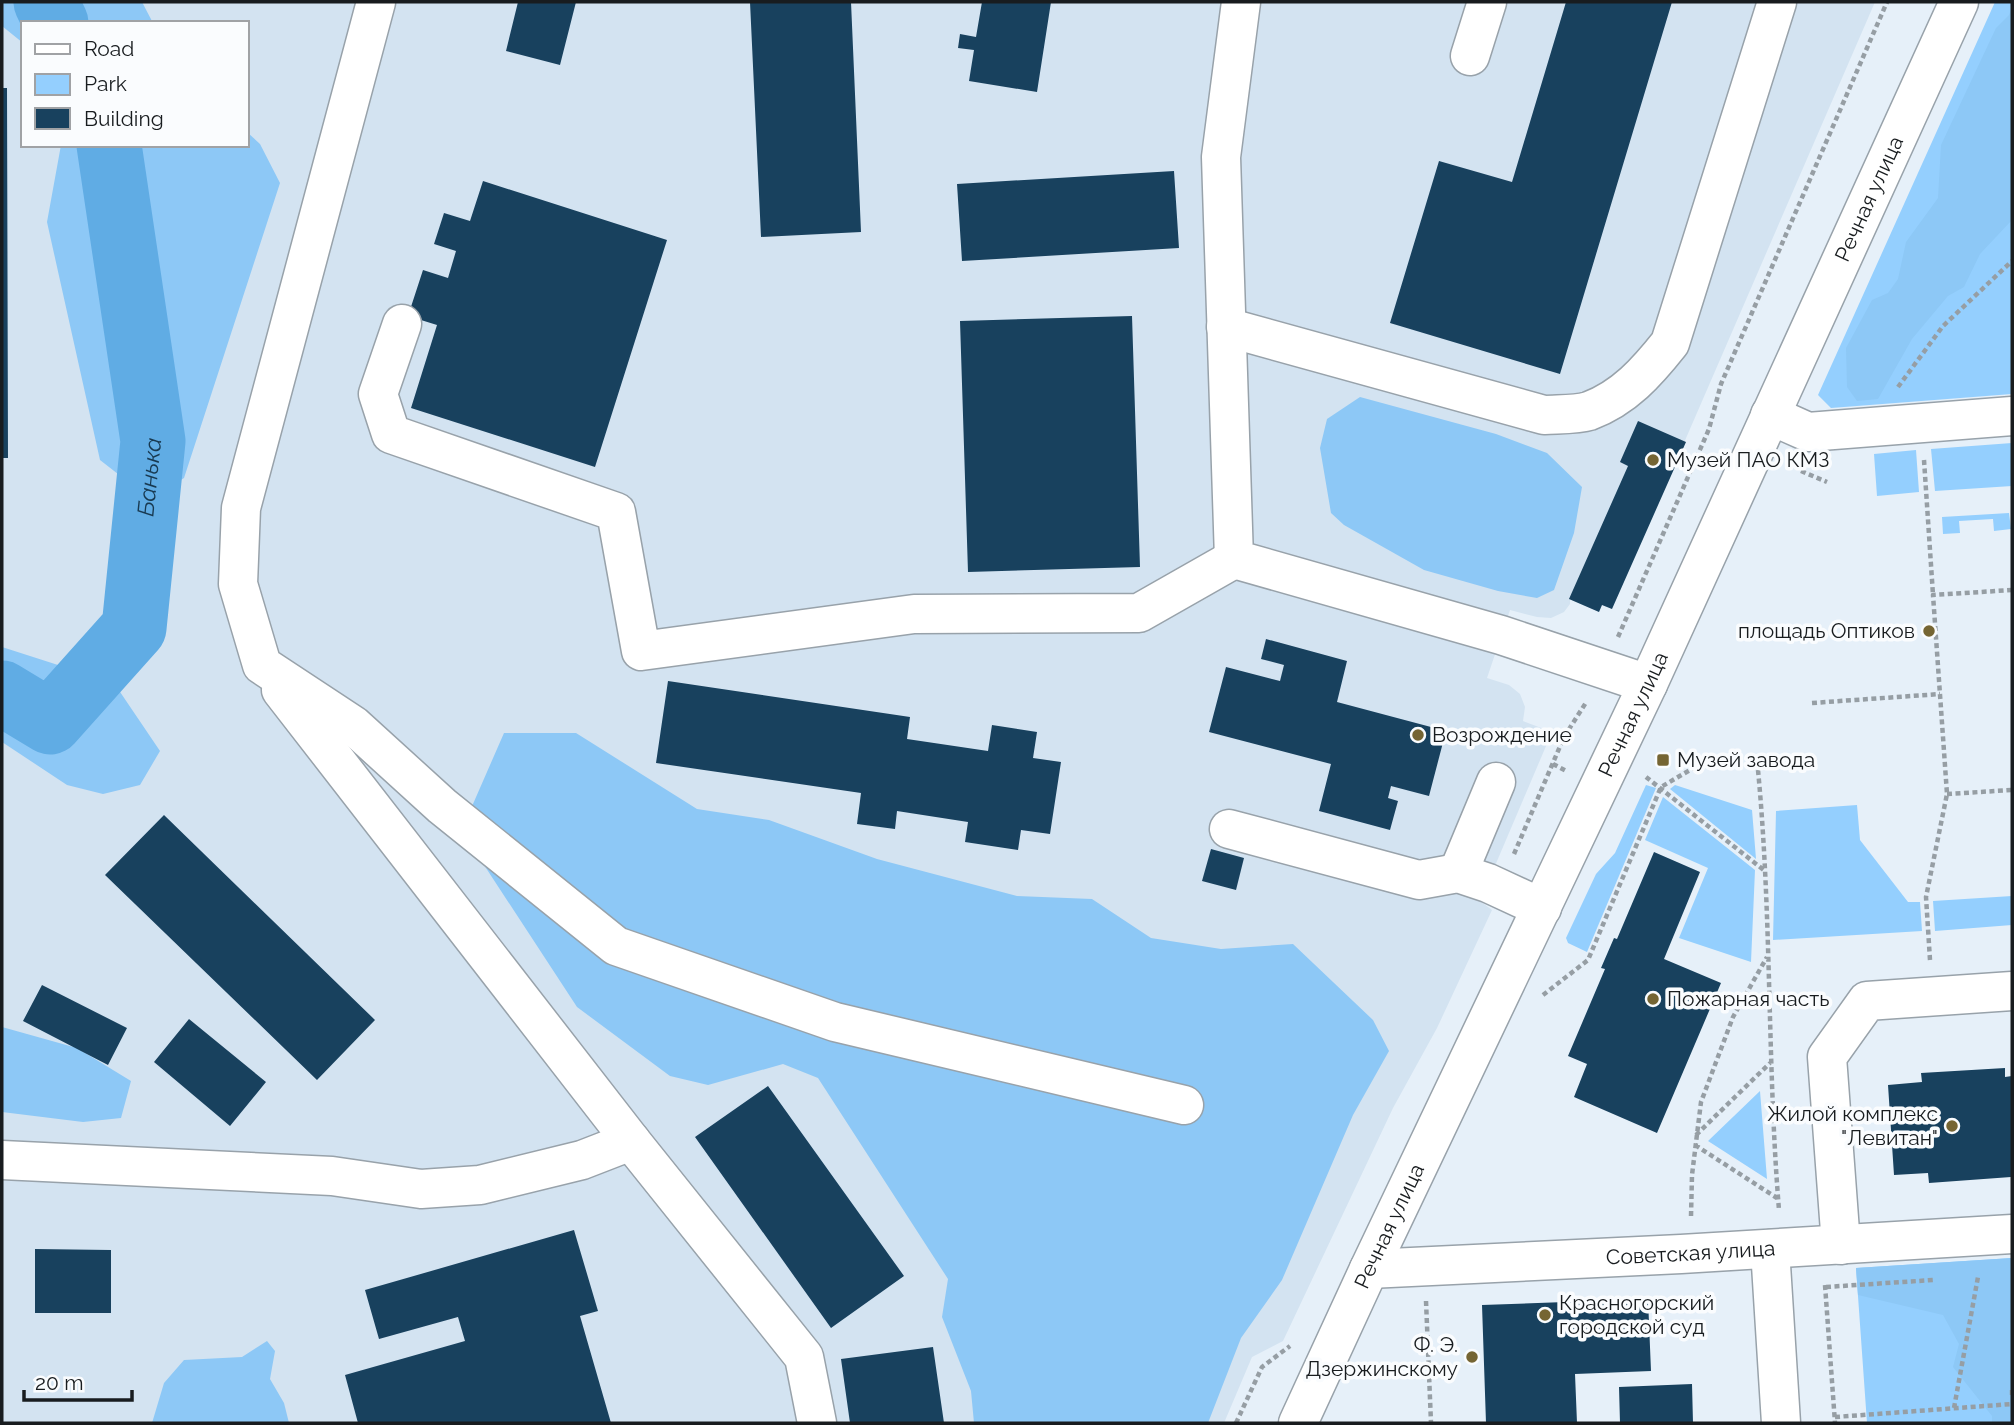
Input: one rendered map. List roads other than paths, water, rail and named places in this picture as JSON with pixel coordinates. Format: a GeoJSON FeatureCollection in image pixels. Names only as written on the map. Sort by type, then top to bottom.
{"type":"FeatureCollection","features":[{"type":"Feature","properties":{"kind":"main road"},"geometry":{"type":"LineString","coordinates":[[376,2],[241,508],[238,584],[262,665],[631,1141],[804,1357],[817,1423]]}},
{"type":"Feature","properties":{"kind":"main road"},"geometry":{"type":"LineString","coordinates":[[1234,559],[1221,157],[1241,2]]}},
{"type":"Feature","properties":{"kind":"main road"},"geometry":{"type":"LineString","coordinates":[[1471,56],[1487,2]]}},
{"type":"Feature","properties":{"kind":"main road"},"geometry":{"type":"LineString","coordinates":[[1226,327],[1544,415],[1587,411],[1628,390],[1670,343],[1777,2]]}},
{"type":"Feature","properties":{"kind":"main road","name":"Речная улица"},"geometry":{"type":"LineString","coordinates":[[1298,1423],[1648,684],[1959,2]]}},
{"type":"Feature","properties":{"kind":"main road"},"geometry":{"type":"LineString","coordinates":[[402,324],[378,394],[391,434],[617,512],[641,651],[914,614],[1139,613],[1234,559],[1502,635],[1648,684]]}},
{"type":"Feature","properties":{"kind":"main road"},"geometry":{"type":"LineString","coordinates":[[1770,415],[1808,432],[2012,416]]}},
{"type":"Feature","properties":{"kind":"main road"},"geometry":{"type":"LineString","coordinates":[[262,665],[352,725],[442,806],[616,946],[835,1022],[1184,1105]]}},
{"type":"Feature","properties":{"kind":"main road"},"geometry":{"type":"LineString","coordinates":[[1458,873],[1496,782]]}},
{"type":"Feature","properties":{"kind":"main road"},"geometry":{"type":"LineString","coordinates":[[1229,829],[1419,880],[1458,873],[1488,883],[1542,908]]}},
{"type":"Feature","properties":{"kind":"main road"},"geometry":{"type":"LineString","coordinates":[[1841,1245],[1827,1056],[1867,1001],[2012,991]]}},
{"type":"Feature","properties":{"kind":"main road"},"geometry":{"type":"LineString","coordinates":[[2,1160],[332,1176],[421,1189],[480,1185],[582,1160],[631,1141]]}},
{"type":"Feature","properties":{"kind":"main road","name":"Советская улица"},"geometry":{"type":"LineString","coordinates":[[1369,1269],[1776,1249],[2012,1234]]}},
{"type":"Feature","properties":{"kind":"main road"},"geometry":{"type":"LineString","coordinates":[[1776,1249],[1781,1423]]}},
{"type":"Feature","properties":{"kind":"waterway","name":"Банька"},"geometry":{"type":"LineString","coordinates":[[46,2],[55,21]]}},
{"type":"Feature","properties":{"kind":"waterway","name":"Банька"},"geometry":{"type":"LineString","coordinates":[[2,693],[50,722],[134,628],[153,441],[109,147]]}},
{"type":"Feature","properties":{"kind":"place","name":"Музей ПАО КМЗ"},"geometry":{"type":"Point","coordinates":[1653,460]}},
{"type":"Feature","properties":{"kind":"place","name":"площадь Оптиков"},"geometry":{"type":"Point","coordinates":[1929,631]}},
{"type":"Feature","properties":{"kind":"place","name":"Возрождение"},"geometry":{"type":"Point","coordinates":[1418,735]}},
{"type":"Feature","properties":{"kind":"place","name":"Музей завода"},"geometry":{"type":"Point","coordinates":[1663,760]}},
{"type":"Feature","properties":{"kind":"place","name":"Пожарная часть"},"geometry":{"type":"Point","coordinates":[1653,999]}},
{"type":"Feature","properties":{"kind":"place","name":"Жилой комплекс \"Левитан\""},"geometry":{"type":"Point","coordinates":[1952,1126]}},
{"type":"Feature","properties":{"kind":"place","name":"Красногорский городской суд"},"geometry":{"type":"Point","coordinates":[1545,1315]}},
{"type":"Feature","properties":{"kind":"place","name":"Ф. Э. Дзержинскому"},"geometry":{"type":"Point","coordinates":[1472,1357]}}]}
